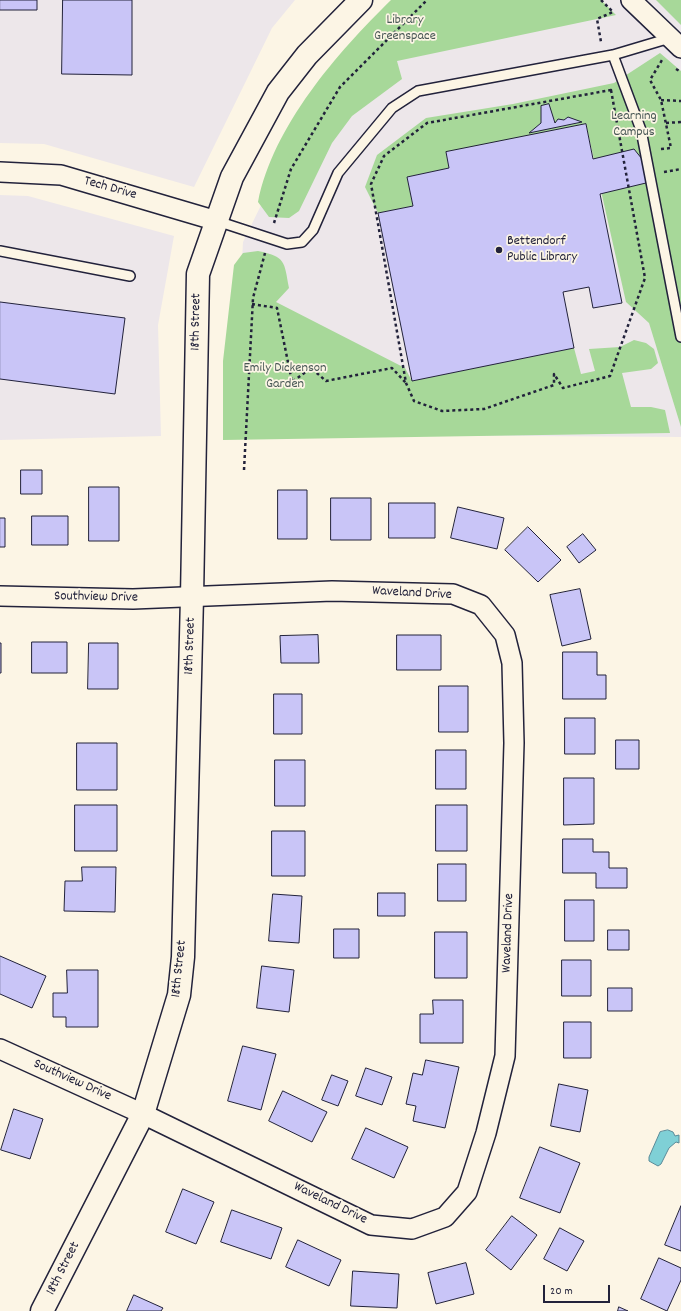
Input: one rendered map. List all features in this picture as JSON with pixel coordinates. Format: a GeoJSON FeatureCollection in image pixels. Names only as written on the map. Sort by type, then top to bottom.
{"type":"FeatureCollection","features":[{"type":"Feature","properties":{"kind":"street","name":"18th Street"},"geometry":{"type":"LineString","coordinates":[[42,1311],[143,1114],[179,995],[182,965],[192,597],[198,274],[232,177],[278,92],[308,55],[361,0]]}},
{"type":"Feature","properties":{"kind":"street"},"geometry":{"type":"LineString","coordinates":[[631,0],[675,43]]}},
{"type":"Feature","properties":{"kind":"street","name":"Tech Drive"},"geometry":{"type":"LineString","coordinates":[[0,172],[60,175],[217,221]]}},
{"type":"Feature","properties":{"kind":"street","name":"Waveland Drive"},"geometry":{"type":"LineString","coordinates":[[143,1114],[370,1224],[412,1229],[445,1217],[467,1192],[486,1133],[505,1056],[514,743],[512,663],[505,635],[481,605],[453,594],[332,591],[192,597]]}},
{"type":"Feature","properties":{"kind":"street","name":"Southview Drive"},"geometry":{"type":"LineString","coordinates":[[0,596],[133,599],[192,597]]}},
{"type":"Feature","properties":{"kind":"street","name":"Southview Drive"},"geometry":{"type":"LineString","coordinates":[[0,1049],[143,1114]]}},
{"type":"Feature","properties":{"kind":"lane"},"geometry":{"type":"LineString","coordinates":[[217,221],[287,244],[302,242],[313,230],[338,173],[392,108],[418,91],[675,43]]}},
{"type":"Feature","properties":{"kind":"lane"},"geometry":{"type":"LineString","coordinates":[[613,55],[641,130],[681,337]]}},
{"type":"Feature","properties":{"kind":"lane"},"geometry":{"type":"LineString","coordinates":[[0,251],[130,276]]}},
{"type":"Feature","properties":{"kind":"path"},"geometry":{"type":"LineString","coordinates":[[244,470],[252,304],[269,238],[291,169],[340,86],[427,0]]}},
{"type":"Feature","properties":{"kind":"path"},"geometry":{"type":"LineString","coordinates":[[668,64],[662,60],[650,80],[661,100],[681,100]]}},
{"type":"Feature","properties":{"kind":"path"},"geometry":{"type":"LineString","coordinates":[[675,68],[681,72]]}},
{"type":"Feature","properties":{"kind":"path"},"geometry":{"type":"LineString","coordinates":[[252,304],[277,308],[292,382],[311,368],[326,381],[392,368],[406,383],[414,401],[442,411],[484,409],[554,385],[554,374],[563,388],[610,376],[645,278],[611,90],[427,123],[384,156],[370,184],[406,383]]}},
{"type":"Feature","properties":{"kind":"path"},"geometry":{"type":"LineString","coordinates":[[666,123],[681,122]]}},
{"type":"Feature","properties":{"kind":"shaded area"},"geometry":{"type":"Polygon","coordinates":[[[0,0],[295,0],[272,28],[194,187],[44,144],[0,143],[0,0]]]}},
{"type":"Feature","properties":{"kind":"shaded area"},"geometry":{"type":"Polygon","coordinates":[[[402,0],[681,0],[681,437],[233,434],[243,242],[314,97],[402,0]]]}},
{"type":"Feature","properties":{"kind":"shaded area"},"geometry":{"type":"Polygon","coordinates":[[[0,195],[28,196],[174,236],[158,325],[161,436],[0,440],[0,195]]]}},
{"type":"Feature","properties":{"kind":"green space","name":"Library Greenspace"},"geometry":{"type":"Polygon","coordinates":[[[391,0],[601,0],[616,15],[397,61],[402,79],[352,116],[332,143],[299,211],[289,218],[269,217],[258,202],[266,174],[292,119],[329,67],[391,0]]]}},
{"type":"Feature","properties":{"kind":"green space"},"geometry":{"type":"Polygon","coordinates":[[[656,0],[681,0],[681,25],[656,0]]]}},
{"type":"Feature","properties":{"kind":"green space","name":"Learning Campus"},"geometry":{"type":"Polygon","coordinates":[[[660,53],[681,71],[681,427],[649,323],[626,302],[586,124],[446,152],[449,168],[407,177],[413,206],[378,213],[365,187],[377,155],[426,118],[513,104],[614,83],[660,53]]]}},
{"type":"Feature","properties":{"kind":"green space","name":"Emily Dickenson Garden"},"geometry":{"type":"Polygon","coordinates":[[[258,251],[279,258],[284,266],[289,288],[276,302],[405,368],[412,381],[574,348],[581,374],[595,371],[589,349],[620,347],[634,340],[646,343],[654,349],[658,363],[651,369],[622,373],[631,407],[651,407],[665,410],[670,433],[223,440],[223,361],[234,265],[243,253],[258,251]]]}},
{"type":"Feature","properties":{"kind":"water"},"geometry":{"type":"Polygon","coordinates":[[[668,1130],[673,1132],[675,1136],[679,1135],[679,1143],[676,1142],[669,1148],[661,1164],[658,1166],[649,1161],[649,1157],[660,1132],[668,1130]]]}},
{"type":"Feature","properties":{"kind":"building"},"geometry":{"type":"Polygon","coordinates":[[[0,0],[37,0],[37,10],[0,10],[0,0]]]}},
{"type":"Feature","properties":{"kind":"building"},"geometry":{"type":"Polygon","coordinates":[[[63,0],[132,0],[132,75],[62,74],[63,0]]]}},
{"type":"Feature","properties":{"kind":"building"},"geometry":{"type":"Polygon","coordinates":[[[549,104],[555,123],[558,119],[564,120],[568,117],[582,122],[529,133],[541,123],[541,106],[549,104]]]}},
{"type":"Feature","properties":{"kind":"building","name":"Bettendorf Public Library"},"geometry":{"type":"Polygon","coordinates":[[[586,124],[593,159],[634,149],[642,159],[647,174],[646,183],[600,194],[622,303],[593,308],[589,287],[563,292],[574,348],[412,381],[378,213],[413,206],[407,177],[449,168],[446,152],[586,124]]]}},
{"type":"Feature","properties":{"kind":"building"},"geometry":{"type":"Polygon","coordinates":[[[0,302],[125,318],[115,394],[0,379],[0,302]]]}},
{"type":"Feature","properties":{"kind":"building"},"geometry":{"type":"Polygon","coordinates":[[[21,470],[42,470],[42,494],[21,494],[21,470]]]}},
{"type":"Feature","properties":{"kind":"building"},"geometry":{"type":"Polygon","coordinates":[[[89,487],[119,487],[119,541],[89,541],[89,487]]]}},
{"type":"Feature","properties":{"kind":"building"},"geometry":{"type":"Polygon","coordinates":[[[278,490],[307,490],[307,539],[278,539],[278,490]]]}},
{"type":"Feature","properties":{"kind":"building"},"geometry":{"type":"Polygon","coordinates":[[[331,498],[371,498],[371,540],[331,540],[331,498]]]}},
{"type":"Feature","properties":{"kind":"building"},"geometry":{"type":"Polygon","coordinates":[[[389,503],[435,503],[435,538],[389,538],[389,503]]]}},
{"type":"Feature","properties":{"kind":"building"},"geometry":{"type":"Polygon","coordinates":[[[458,507],[504,518],[497,549],[451,538],[458,507]]]}},
{"type":"Feature","properties":{"kind":"building"},"geometry":{"type":"Polygon","coordinates":[[[32,516],[68,516],[68,545],[32,545],[32,516]]]}},
{"type":"Feature","properties":{"kind":"building"},"geometry":{"type":"Polygon","coordinates":[[[0,518],[5,518],[5,547],[0,547],[0,518]]]}},
{"type":"Feature","properties":{"kind":"building"},"geometry":{"type":"Polygon","coordinates":[[[528,527],[561,560],[538,582],[505,550],[528,527]]]}},
{"type":"Feature","properties":{"kind":"building"},"geometry":{"type":"Polygon","coordinates":[[[583,534],[596,550],[579,563],[567,547],[583,534]]]}},
{"type":"Feature","properties":{"kind":"building"},"geometry":{"type":"Polygon","coordinates":[[[580,589],[591,639],[562,646],[550,595],[580,589]]]}},
{"type":"Feature","properties":{"kind":"building"},"geometry":{"type":"Polygon","coordinates":[[[318,635],[319,663],[281,663],[280,636],[318,635]]]}},
{"type":"Feature","properties":{"kind":"building"},"geometry":{"type":"Polygon","coordinates":[[[397,635],[441,635],[441,670],[397,670],[397,635]]]}},
{"type":"Feature","properties":{"kind":"building"},"geometry":{"type":"Polygon","coordinates":[[[32,642],[67,642],[67,673],[32,673],[32,642]]]}},
{"type":"Feature","properties":{"kind":"building"},"geometry":{"type":"Polygon","coordinates":[[[1,643],[1,673],[0,673],[1,643]]]}},
{"type":"Feature","properties":{"kind":"building"},"geometry":{"type":"Polygon","coordinates":[[[89,643],[118,643],[118,689],[88,689],[89,643]]]}},
{"type":"Feature","properties":{"kind":"building"},"geometry":{"type":"Polygon","coordinates":[[[563,652],[597,652],[597,675],[606,675],[606,699],[563,699],[563,652]]]}},
{"type":"Feature","properties":{"kind":"building"},"geometry":{"type":"Polygon","coordinates":[[[439,686],[468,686],[468,732],[439,732],[439,686]]]}},
{"type":"Feature","properties":{"kind":"building"},"geometry":{"type":"Polygon","coordinates":[[[274,694],[302,694],[302,734],[274,734],[274,694]]]}},
{"type":"Feature","properties":{"kind":"building"},"geometry":{"type":"Polygon","coordinates":[[[565,718],[595,718],[595,754],[565,754],[565,718]]]}},
{"type":"Feature","properties":{"kind":"building"},"geometry":{"type":"Polygon","coordinates":[[[616,740],[639,740],[639,769],[616,769],[616,740]]]}},
{"type":"Feature","properties":{"kind":"building"},"geometry":{"type":"Polygon","coordinates":[[[77,743],[117,743],[117,790],[77,790],[77,743]]]}},
{"type":"Feature","properties":{"kind":"building"},"geometry":{"type":"Polygon","coordinates":[[[436,750],[466,750],[466,789],[436,789],[436,750]]]}},
{"type":"Feature","properties":{"kind":"building"},"geometry":{"type":"Polygon","coordinates":[[[275,760],[305,760],[305,806],[275,806],[275,760]]]}},
{"type":"Feature","properties":{"kind":"building"},"geometry":{"type":"Polygon","coordinates":[[[564,778],[594,778],[594,824],[564,825],[564,778]]]}},
{"type":"Feature","properties":{"kind":"building"},"geometry":{"type":"Polygon","coordinates":[[[75,805],[117,805],[117,851],[75,851],[75,805]]]}},
{"type":"Feature","properties":{"kind":"building"},"geometry":{"type":"Polygon","coordinates":[[[436,805],[467,805],[467,851],[436,851],[436,805]]]}},
{"type":"Feature","properties":{"kind":"building"},"geometry":{"type":"Polygon","coordinates":[[[272,831],[305,831],[305,876],[272,876],[272,831]]]}},
{"type":"Feature","properties":{"kind":"building"},"geometry":{"type":"Polygon","coordinates":[[[563,839],[593,839],[593,852],[609,852],[609,868],[627,868],[627,888],[596,888],[596,873],[563,873],[563,839]]]}},
{"type":"Feature","properties":{"kind":"building"},"geometry":{"type":"Polygon","coordinates":[[[438,864],[466,864],[466,901],[438,901],[438,864]]]}},
{"type":"Feature","properties":{"kind":"building"},"geometry":{"type":"Polygon","coordinates":[[[82,867],[116,867],[115,912],[64,911],[65,881],[82,881],[82,867]]]}},
{"type":"Feature","properties":{"kind":"building"},"geometry":{"type":"Polygon","coordinates":[[[378,893],[405,893],[405,916],[378,916],[378,893]]]}},
{"type":"Feature","properties":{"kind":"building"},"geometry":{"type":"Polygon","coordinates":[[[273,894],[302,896],[299,943],[269,941],[273,894]]]}},
{"type":"Feature","properties":{"kind":"building"},"geometry":{"type":"Polygon","coordinates":[[[565,900],[594,900],[594,941],[565,941],[565,900]]]}},
{"type":"Feature","properties":{"kind":"building"},"geometry":{"type":"Polygon","coordinates":[[[334,929],[359,929],[359,958],[334,958],[334,929]]]}},
{"type":"Feature","properties":{"kind":"building"},"geometry":{"type":"Polygon","coordinates":[[[608,930],[629,930],[629,950],[608,950],[608,930]]]}},
{"type":"Feature","properties":{"kind":"building"},"geometry":{"type":"Polygon","coordinates":[[[435,932],[467,932],[467,978],[435,978],[435,932]]]}},
{"type":"Feature","properties":{"kind":"building"},"geometry":{"type":"Polygon","coordinates":[[[0,956],[46,976],[32,1008],[0,994],[0,956]]]}},
{"type":"Feature","properties":{"kind":"building"},"geometry":{"type":"Polygon","coordinates":[[[562,960],[591,960],[591,996],[562,996],[562,960]]]}},
{"type":"Feature","properties":{"kind":"building"},"geometry":{"type":"Polygon","coordinates":[[[262,966],[294,970],[289,1012],[257,1008],[262,966]]]}},
{"type":"Feature","properties":{"kind":"building"},"geometry":{"type":"Polygon","coordinates":[[[67,970],[98,970],[98,1027],[66,1027],[66,1017],[53,1017],[53,993],[67,993],[67,970]]]}},
{"type":"Feature","properties":{"kind":"building"},"geometry":{"type":"Polygon","coordinates":[[[608,988],[632,988],[632,1011],[608,1011],[608,988]]]}},
{"type":"Feature","properties":{"kind":"building"},"geometry":{"type":"Polygon","coordinates":[[[433,1000],[463,1000],[463,1043],[420,1043],[420,1014],[433,1014],[433,1000]]]}},
{"type":"Feature","properties":{"kind":"building"},"geometry":{"type":"Polygon","coordinates":[[[564,1022],[591,1022],[591,1058],[564,1058],[564,1022]]]}},
{"type":"Feature","properties":{"kind":"building"},"geometry":{"type":"Polygon","coordinates":[[[243,1046],[276,1054],[261,1110],[228,1101],[243,1046]]]}},
{"type":"Feature","properties":{"kind":"building"},"geometry":{"type":"Polygon","coordinates":[[[426,1060],[459,1067],[445,1128],[413,1121],[416,1106],[406,1104],[413,1073],[422,1075],[426,1060]]]}},
{"type":"Feature","properties":{"kind":"building"},"geometry":{"type":"Polygon","coordinates":[[[366,1068],[392,1077],[382,1105],[356,1096],[366,1068]]]}},
{"type":"Feature","properties":{"kind":"building"},"geometry":{"type":"Polygon","coordinates":[[[332,1075],[348,1081],[338,1106],[322,1100],[332,1075]]]}},
{"type":"Feature","properties":{"kind":"building"},"geometry":{"type":"Polygon","coordinates":[[[559,1084],[588,1090],[580,1132],[551,1126],[559,1084]]]}},
{"type":"Feature","properties":{"kind":"building"},"geometry":{"type":"Polygon","coordinates":[[[283,1091],[327,1112],[312,1142],[269,1121],[283,1091]]]}},
{"type":"Feature","properties":{"kind":"building"},"geometry":{"type":"Polygon","coordinates":[[[14,1109],[43,1119],[30,1159],[1,1150],[14,1109]]]}},
{"type":"Feature","properties":{"kind":"building"},"geometry":{"type":"Polygon","coordinates":[[[366,1128],[408,1147],[394,1178],[352,1159],[366,1128]]]}},
{"type":"Feature","properties":{"kind":"building"},"geometry":{"type":"Polygon","coordinates":[[[540,1147],[580,1163],[560,1213],[520,1198],[540,1147]]]}},
{"type":"Feature","properties":{"kind":"building"},"geometry":{"type":"Polygon","coordinates":[[[183,1189],[214,1202],[196,1244],[166,1232],[183,1189]]]}},
{"type":"Feature","properties":{"kind":"building"},"geometry":{"type":"Polygon","coordinates":[[[681,1206],[681,1251],[665,1245],[681,1206]]]}},
{"type":"Feature","properties":{"kind":"building"},"geometry":{"type":"Polygon","coordinates":[[[232,1210],[282,1228],[271,1259],[221,1242],[232,1210]]]}},
{"type":"Feature","properties":{"kind":"building"},"geometry":{"type":"Polygon","coordinates":[[[512,1216],[537,1235],[511,1270],[486,1250],[512,1216]]]}},
{"type":"Feature","properties":{"kind":"building"},"geometry":{"type":"Polygon","coordinates":[[[560,1228],[584,1241],[567,1271],[544,1259],[560,1228]]]}},
{"type":"Feature","properties":{"kind":"building"},"geometry":{"type":"Polygon","coordinates":[[[298,1240],[341,1260],[329,1286],[286,1267],[298,1240]]]}},
{"type":"Feature","properties":{"kind":"building"},"geometry":{"type":"Polygon","coordinates":[[[659,1258],[681,1268],[681,1280],[667,1311],[641,1299],[659,1258]]]}},
{"type":"Feature","properties":{"kind":"building"},"geometry":{"type":"Polygon","coordinates":[[[466,1263],[474,1294],[436,1304],[428,1273],[466,1263]]]}},
{"type":"Feature","properties":{"kind":"building"},"geometry":{"type":"Polygon","coordinates":[[[353,1271],[399,1274],[397,1308],[351,1306],[353,1271]]]}},
{"type":"Feature","properties":{"kind":"building"},"geometry":{"type":"Polygon","coordinates":[[[134,1295],[163,1308],[161,1311],[127,1311],[134,1295]]]}},
{"type":"Feature","properties":{"kind":"building"},"geometry":{"type":"Polygon","coordinates":[[[619,1307],[628,1311],[618,1311],[619,1307]]]}},
{"type":"Feature","properties":{"kind":"place","name":"Bettendorf Public Library"},"geometry":{"type":"Point","coordinates":[499,250]}}]}
